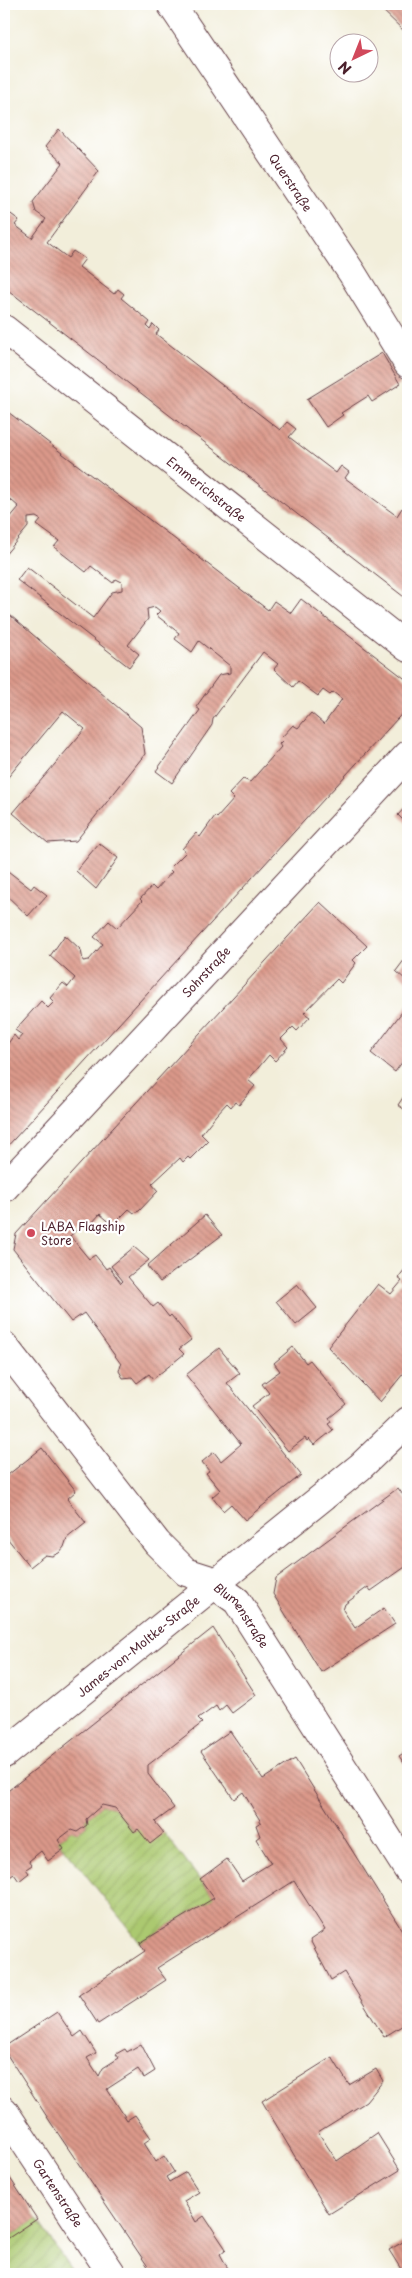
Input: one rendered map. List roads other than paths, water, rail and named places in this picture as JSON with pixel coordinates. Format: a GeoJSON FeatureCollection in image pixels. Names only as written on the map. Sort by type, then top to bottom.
{"type":"FeatureCollection","features":[{"type":"Feature","properties":{"kind":"street","name":"Querstraße"},"geometry":{"type":"LineString","coordinates":[[171,4],[352,273],[408,364]]}},
{"type":"Feature","properties":{"kind":"street","name":"Emmerichstraße"},"geometry":{"type":"LineString","coordinates":[[4,329],[408,648]]}},
{"type":"Feature","properties":{"kind":"street","name":"Sohrstraße"},"geometry":{"type":"LineString","coordinates":[[4,1188],[408,755]]}},
{"type":"Feature","properties":{"kind":"street","name":"Blumenstraße"},"geometry":{"type":"LineString","coordinates":[[4,1346],[158,1543],[186,1572],[206,1577],[237,1600],[408,1870]]}},
{"type":"Feature","properties":{"kind":"street","name":"James-von-Moltke-Straße"},"geometry":{"type":"LineString","coordinates":[[4,1754],[360,1467],[408,1421]]}},
{"type":"Feature","properties":{"kind":"street","name":"Gartenstraße"},"geometry":{"type":"LineString","coordinates":[[4,2111],[112,2274]]}},
{"type":"Feature","properties":{"kind":"place","name":"LABA Flagship Store"},"geometry":{"type":"Point","coordinates":[31,1233]}}]}
